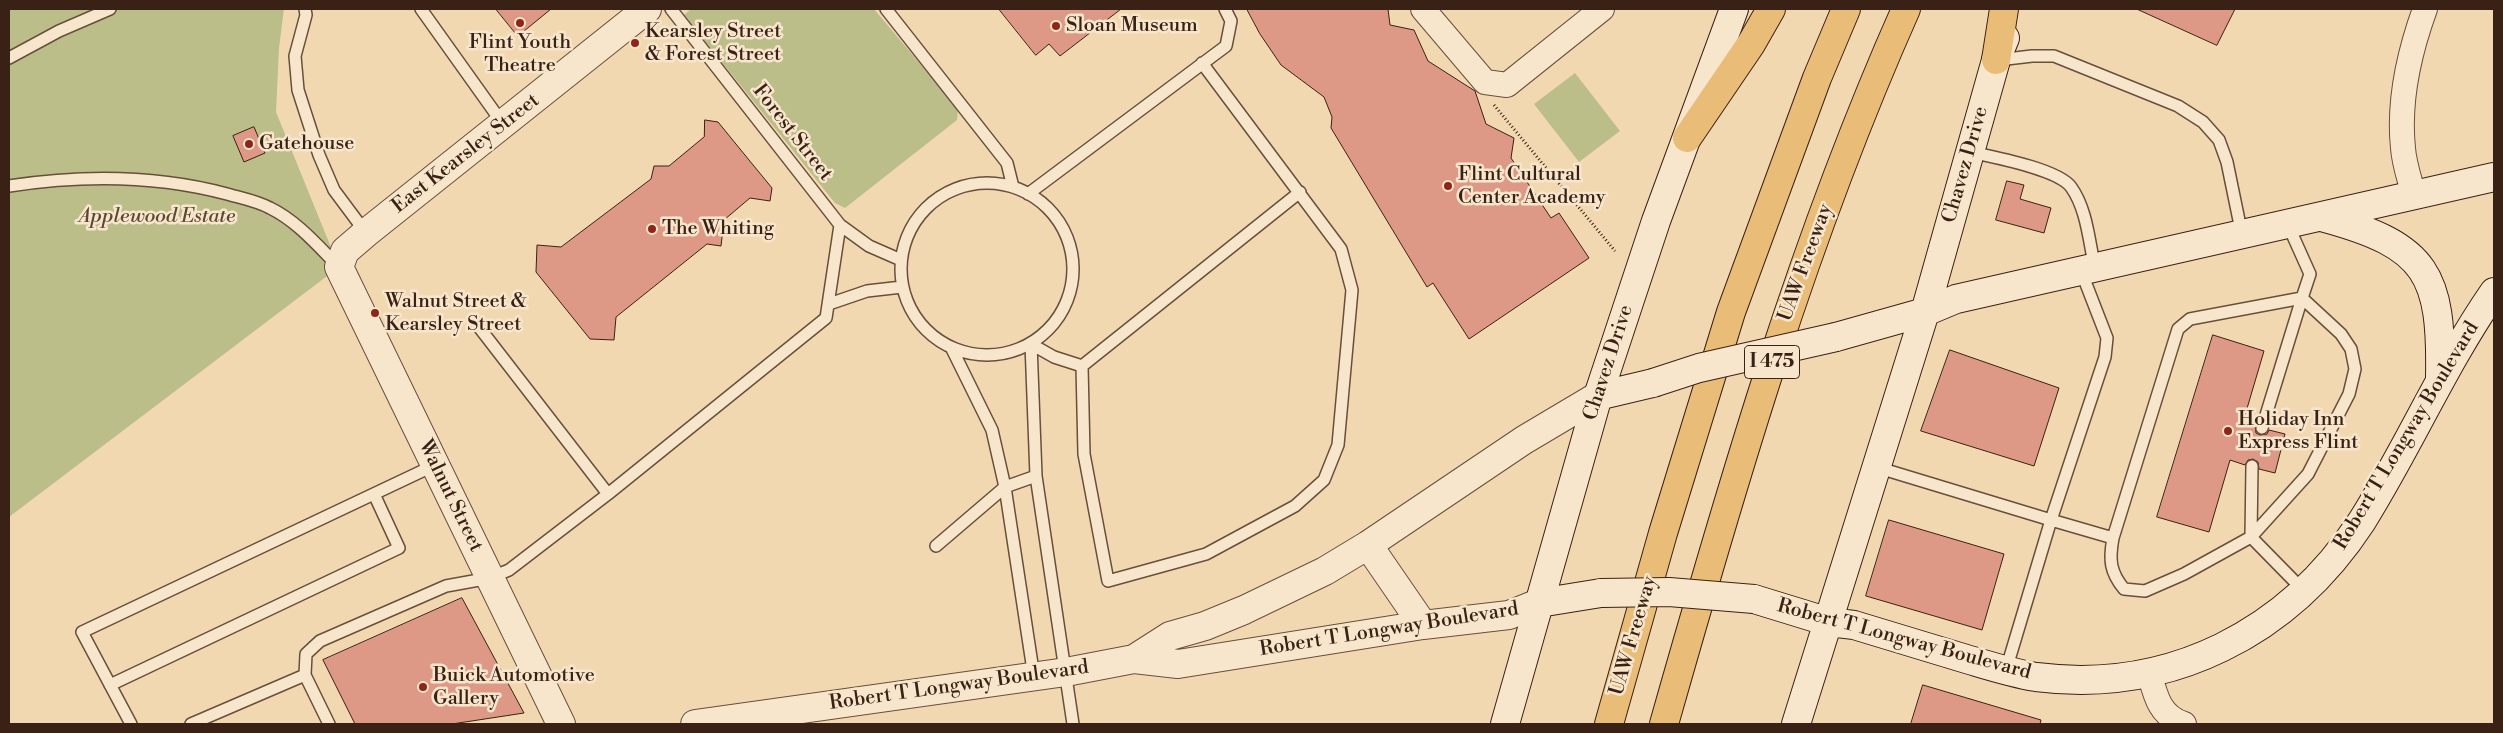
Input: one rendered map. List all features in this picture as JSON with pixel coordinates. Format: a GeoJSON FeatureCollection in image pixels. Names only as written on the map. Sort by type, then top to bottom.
{"type":"FeatureCollection","features":[{"type":"Feature","properties":{"kind":"highway"},"geometry":{"type":"LineString","coordinates":[[1687,138],[1751,44],[1771,9]]}},
{"type":"Feature","properties":{"kind":"highway","name":"UAW Freeway"},"geometry":{"type":"LineString","coordinates":[[1609,724],[1663,533],[1731,312],[1817,78],[1846,9]]}},
{"type":"Feature","properties":{"kind":"highway","name":"UAW Freeway"},"geometry":{"type":"LineString","coordinates":[[1664,724],[1721,524],[1796,287],[1880,68],[1906,9]]}},
{"type":"Feature","properties":{"kind":"highway"},"geometry":{"type":"LineString","coordinates":[[1996,60],[2004,9]]}},
{"type":"Feature","properties":{"kind":"main road","name":"East Kearsley Street"},"geometry":{"type":"LineString","coordinates":[[339,267],[345,251],[366,233],[647,9]]}},
{"type":"Feature","properties":{"kind":"main road","name":"Chavez Drive"},"geometry":{"type":"LineString","coordinates":[[1505,724],[1598,396],[1687,138],[1734,9]]}},
{"type":"Feature","properties":{"kind":"main road","name":"Chavez Drive"},"geometry":{"type":"LineString","coordinates":[[1796,724],[1925,312],[1996,60],[2017,9]]}},
{"type":"Feature","properties":{"kind":"main road","name":"Robert T Longway Boulevard"},"geometry":{"type":"LineString","coordinates":[[1134,659],[1170,636],[1204,626],[1287,591],[1368,545],[1524,440],[1598,396],[1653,383],[1699,368],[1836,337],[1925,312],[1956,298],[2288,225],[2494,177]]}},
{"type":"Feature","properties":{"kind":"main road"},"geometry":{"type":"LineString","coordinates":[[2320,217],[2362,228],[2386,239],[2407,252],[2421,268],[2431,287],[2438,308],[2441,332],[2440,382]]}},
{"type":"Feature","properties":{"kind":"main road","name":"Walnut Street"},"geometry":{"type":"LineString","coordinates":[[339,267],[561,724]]}},
{"type":"Feature","properties":{"kind":"main road","name":"Robert T Longway Boulevard"},"geometry":{"type":"LineString","coordinates":[[695,724],[1034,677],[1134,659],[1178,664],[1423,625],[1509,615],[1538,603],[1601,593],[1669,592],[1754,599],[1829,622],[1854,625],[2006,670],[2066,680],[2121,678],[2148,672],[2202,656],[2261,626],[2305,592],[2327,568],[2362,519],[2494,292]]}},
{"type":"Feature","properties":{"kind":"main road"},"geometry":{"type":"LineString","coordinates":[[1368,545],[1423,625]]}},
{"type":"Feature","properties":{"kind":"street"},"geometry":{"type":"LineString","coordinates":[[1423,9],[1487,91],[1507,85],[1602,9]]}},
{"type":"Feature","properties":{"kind":"street"},"geometry":{"type":"LineString","coordinates":[[2414,196],[2403,150],[2401,122],[2404,82],[2425,9]]}},
{"type":"Feature","properties":{"kind":"street"},"geometry":{"type":"LineString","coordinates":[[2148,672],[2160,706],[2167,716],[2184,724]]}},
{"type":"Feature","properties":{"kind":"lane"},"geometry":{"type":"LineString","coordinates":[[9,58],[44,38],[110,9]]}},
{"type":"Feature","properties":{"kind":"lane"},"geometry":{"type":"LineString","coordinates":[[306,9],[295,56],[298,90],[319,155],[334,190],[366,233]]}},
{"type":"Feature","properties":{"kind":"lane"},"geometry":{"type":"LineString","coordinates":[[421,9],[504,124]]}},
{"type":"Feature","properties":{"kind":"lane","name":"Forest Street"},"geometry":{"type":"LineString","coordinates":[[671,9],[840,225],[869,246],[900,260]]}},
{"type":"Feature","properties":{"kind":"lane"},"geometry":{"type":"LineString","coordinates":[[886,9],[1007,163],[1013,187]]}},
{"type":"Feature","properties":{"kind":"lane"},"geometry":{"type":"LineString","coordinates":[[1028,194],[1226,46],[1231,21],[1225,9]]}},
{"type":"Feature","properties":{"kind":"lane"},"geometry":{"type":"LineString","coordinates":[[1996,60],[2032,56],[2054,56],[2178,106],[2203,122],[2219,140],[2227,162],[2242,235]]}},
{"type":"Feature","properties":{"kind":"lane"},"geometry":{"type":"LineString","coordinates":[[1082,366],[1084,454],[1108,581],[1206,554],[1295,506],[1324,480],[1338,445],[1352,290],[1341,250],[1300,192],[1202,63]]}},
{"type":"Feature","properties":{"kind":"lane"},"geometry":{"type":"LineString","coordinates":[[1970,152],[2040,169],[2070,186],[2081,208],[2088,269],[2106,338],[2105,357],[2051,520],[2006,670]]}},
{"type":"Feature","properties":{"kind":"lane"},"geometry":{"type":"LineString","coordinates":[[9,186],[50,180],[106,179],[193,185],[270,208],[298,227],[339,267]]}},
{"type":"Feature","properties":{"kind":"lane"},"geometry":{"type":"LineString","coordinates":[[988,183],[1013,187],[1028,194],[1039,200],[1059,220],[1071,246],[1074,274],[1068,302],[1053,326],[1031,344],[1006,354],[996,355],[978,356],[952,349],[929,334],[912,313],[902,287],[900,260],[907,235],[920,214],[940,197],[963,186],[988,183]]}},
{"type":"Feature","properties":{"kind":"lane"},"geometry":{"type":"LineString","coordinates":[[1082,366],[1300,192]]}},
{"type":"Feature","properties":{"kind":"lane"},"geometry":{"type":"LineString","coordinates":[[329,724],[305,676],[306,654],[320,641],[446,586],[490,578],[509,570],[608,494],[826,318],[840,225]]}},
{"type":"Feature","properties":{"kind":"lane"},"geometry":{"type":"LineString","coordinates":[[2262,428],[2310,274],[2288,225]]}},
{"type":"Feature","properties":{"kind":"lane"},"geometry":{"type":"LineString","coordinates":[[829,304],[867,292],[902,287]]}},
{"type":"Feature","properties":{"kind":"lane"},"geometry":{"type":"LineString","coordinates":[[2302,298],[2341,334],[2351,349],[2355,369],[2349,394],[2308,474],[2251,537],[2184,574],[2145,591],[2124,589],[2112,574],[2111,550],[2113,538],[2178,329],[2190,319],[2302,298]]}},
{"type":"Feature","properties":{"kind":"lane"},"geometry":{"type":"LineString","coordinates":[[475,322],[608,494]]}},
{"type":"Feature","properties":{"kind":"lane"},"geometry":{"type":"LineString","coordinates":[[1031,344],[1054,357],[1082,366]]}},
{"type":"Feature","properties":{"kind":"lane"},"geometry":{"type":"LineString","coordinates":[[1031,344],[1036,476],[1074,724]]}},
{"type":"Feature","properties":{"kind":"lane"},"geometry":{"type":"LineString","coordinates":[[952,349],[992,430],[1005,487],[1034,677]]}},
{"type":"Feature","properties":{"kind":"lane"},"geometry":{"type":"LineString","coordinates":[[131,724],[82,632],[435,465]]}},
{"type":"Feature","properties":{"kind":"lane"},"geometry":{"type":"LineString","coordinates":[[2252,466],[2251,537],[2305,592]]}},
{"type":"Feature","properties":{"kind":"lane"},"geometry":{"type":"LineString","coordinates":[[1876,467],[2113,538]]}},
{"type":"Feature","properties":{"kind":"lane"},"geometry":{"type":"LineString","coordinates":[[936,546],[1005,487],[1036,476]]}},
{"type":"Feature","properties":{"kind":"lane"},"geometry":{"type":"LineString","coordinates":[[110,685],[400,548],[374,494]]}},
{"type":"Feature","properties":{"kind":"lane"},"geometry":{"type":"LineString","coordinates":[[191,724],[305,676]]}},
{"type":"Feature","properties":{"kind":"path"},"geometry":{"type":"LineString","coordinates":[[1487,91],[1615,251]]}},
{"type":"Feature","properties":{"kind":"green space","name":"Applewood Estate"},"geometry":{"type":"Polygon","coordinates":[[[9,9],[284,9],[279,48],[276,112],[339,267],[9,517],[9,9]]]}},
{"type":"Feature","properties":{"kind":"green space"},"geometry":{"type":"Polygon","coordinates":[[[691,9],[874,9],[958,109],[957,120],[845,208],[835,203],[684,15],[691,9]]]}},
{"type":"Feature","properties":{"kind":"green space"},"geometry":{"type":"Polygon","coordinates":[[[1575,73],[1620,131],[1579,162],[1534,104],[1575,73]]]}},
{"type":"Feature","properties":{"kind":"building","name":"Flint Youth Theatre"},"geometry":{"type":"Polygon","coordinates":[[[496,9],[551,9],[518,36],[496,9]]]}},
{"type":"Feature","properties":{"kind":"building","name":"Sloan Museum"},"geometry":{"type":"Polygon","coordinates":[[[999,9],[1121,9],[1060,56],[1049,44],[1036,55],[999,9]]]}},
{"type":"Feature","properties":{"kind":"building","name":"Flint Cultural Center Academy"},"geometry":{"type":"Polygon","coordinates":[[[1247,9],[1388,9],[1390,25],[1414,30],[1428,61],[1475,91],[1486,124],[1514,138],[1511,158],[1551,218],[1559,213],[1589,258],[1469,339],[1433,283],[1427,287],[1331,128],[1332,117],[1324,97],[1281,65],[1260,34],[1247,9]]]}},
{"type":"Feature","properties":{"kind":"building"},"geometry":{"type":"Polygon","coordinates":[[[2137,9],[2235,9],[2217,45],[2137,9]]]}},
{"type":"Feature","properties":{"kind":"building","name":"The Whiting"},"geometry":{"type":"Polygon","coordinates":[[[705,120],[718,122],[772,188],[770,201],[750,198],[724,220],[721,246],[707,244],[616,317],[614,340],[590,339],[536,272],[537,245],[561,247],[651,179],[654,166],[669,166],[704,137],[705,120]]]}},
{"type":"Feature","properties":{"kind":"building","name":"Gatehouse"},"geometry":{"type":"Polygon","coordinates":[[[254,127],[265,153],[244,162],[233,136],[254,127]]]}},
{"type":"Feature","properties":{"kind":"building"},"geometry":{"type":"Polygon","coordinates":[[[2007,181],[2024,185],[2020,199],[2051,208],[2044,233],[1996,220],[2007,181]]]}},
{"type":"Feature","properties":{"kind":"building","name":"Holiday Inn Express Flint"},"geometry":{"type":"Polygon","coordinates":[[[2213,335],[2264,351],[2243,422],[2255,426],[2256,433],[2260,435],[2267,434],[2269,430],[2285,434],[2275,473],[2259,469],[2258,462],[2253,459],[2248,460],[2245,465],[2230,460],[2209,532],[2157,517],[2213,335]]]}},
{"type":"Feature","properties":{"kind":"building"},"geometry":{"type":"Polygon","coordinates":[[[1950,350],[2059,388],[2034,466],[1921,431],[1950,350]]]}},
{"type":"Feature","properties":{"kind":"building"},"geometry":{"type":"Polygon","coordinates":[[[1889,520],[2004,554],[1982,630],[1866,596],[1889,520]]]}},
{"type":"Feature","properties":{"kind":"building","name":"Buick Automotive Gallery"},"geometry":{"type":"Polygon","coordinates":[[[462,598],[524,713],[452,724],[355,724],[323,660],[462,598]]]}},
{"type":"Feature","properties":{"kind":"building"},"geometry":{"type":"Polygon","coordinates":[[[1923,685],[2041,720],[2040,724],[1911,724],[1923,685]]]}},
{"type":"Feature","properties":{"kind":"place","name":"Flint Youth Theatre"},"geometry":{"type":"Point","coordinates":[520,23]}},
{"type":"Feature","properties":{"kind":"place","name":"Sloan Museum"},"geometry":{"type":"Point","coordinates":[1056,26]}},
{"type":"Feature","properties":{"kind":"place","name":"Kearsley Street & Forest Street"},"geometry":{"type":"Point","coordinates":[635,43]}},
{"type":"Feature","properties":{"kind":"place","name":"Gatehouse"},"geometry":{"type":"Point","coordinates":[249,144]}},
{"type":"Feature","properties":{"kind":"place","name":"Flint Cultural Center Academy"},"geometry":{"type":"Point","coordinates":[1448,186]}},
{"type":"Feature","properties":{"kind":"place","name":"The Whiting"},"geometry":{"type":"Point","coordinates":[652,229]}},
{"type":"Feature","properties":{"kind":"place","name":"Walnut Street & Kearsley Street"},"geometry":{"type":"Point","coordinates":[375,313]}},
{"type":"Feature","properties":{"kind":"place","name":"Holiday Inn Express Flint"},"geometry":{"type":"Point","coordinates":[2228,431]}},
{"type":"Feature","properties":{"kind":"place","name":"Buick Automotive Gallery"},"geometry":{"type":"Point","coordinates":[423,687]}}]}
